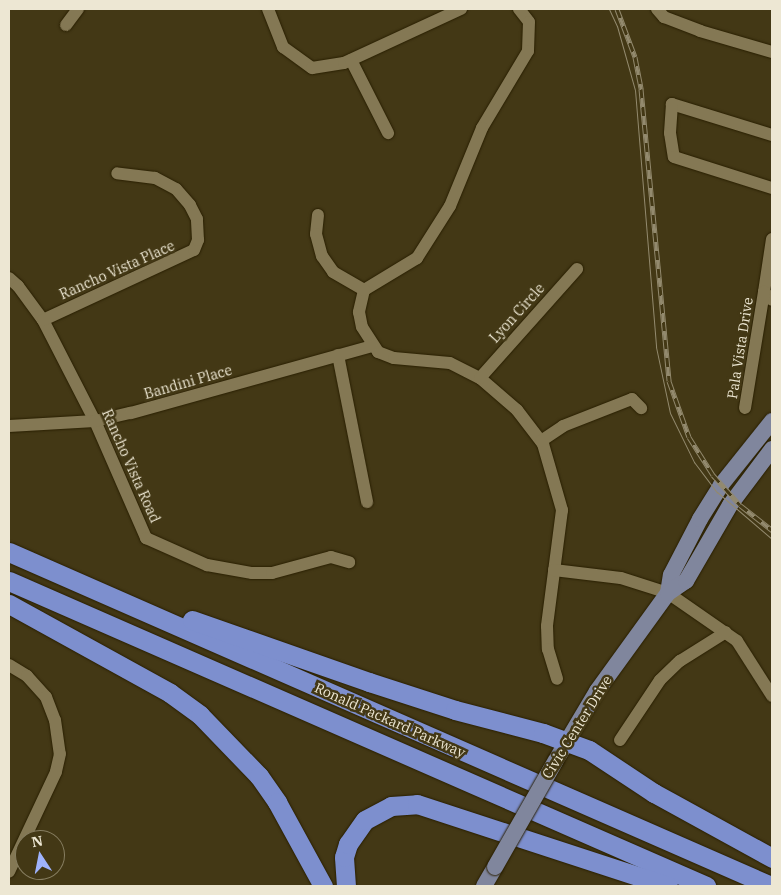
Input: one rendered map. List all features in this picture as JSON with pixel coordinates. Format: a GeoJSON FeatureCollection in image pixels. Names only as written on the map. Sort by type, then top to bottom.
{"type":"FeatureCollection","features":[{"type":"Feature","properties":{"kind":"highway","name":"Ronald Packard Parkway"},"geometry":{"type":"LineString","coordinates":[[9,552],[771,886]]}},
{"type":"Feature","properties":{"kind":"highway"},"geometry":{"type":"LineString","coordinates":[[33,562],[369,682],[565,741],[589,750],[654,793],[772,858]]}},
{"type":"Feature","properties":{"kind":"highway","name":"Ronald Packard Parkway"},"geometry":{"type":"LineString","coordinates":[[9,582],[706,886]]}},
{"type":"Feature","properties":{"kind":"highway"},"geometry":{"type":"LineString","coordinates":[[9,604],[170,693],[200,715],[259,776],[277,802],[322,886]]}},
{"type":"Feature","properties":{"kind":"highway"},"geometry":{"type":"LineString","coordinates":[[346,886],[344,857],[355,833],[365,820],[391,806],[417,804],[668,886]]}},
{"type":"Feature","properties":{"kind":"main road","name":"Civic Center Drive"},"geometry":{"type":"LineString","coordinates":[[668,593],[671,575],[700,519],[721,485],[772,421]]}},
{"type":"Feature","properties":{"kind":"main road","name":"Civic Center Drive"},"geometry":{"type":"LineString","coordinates":[[484,886],[565,741],[597,691],[668,593],[686,581],[730,505],[772,448]]}},
{"type":"Feature","properties":{"kind":"street"},"geometry":{"type":"LineString","coordinates":[[66,25],[78,9]]}},
{"type":"Feature","properties":{"kind":"street"},"geometry":{"type":"LineString","coordinates":[[268,9],[276,35],[291,56],[312,68],[351,60],[461,9]]}},
{"type":"Feature","properties":{"kind":"street"},"geometry":{"type":"LineString","coordinates":[[519,9],[529,22],[528,51],[482,128],[450,206],[416,258],[364,290],[359,312],[362,327],[372,346],[378,352],[394,358],[450,363],[480,378],[517,410],[541,441],[562,510],[561,536],[554,570],[548,648],[558,679]]}},
{"type":"Feature","properties":{"kind":"street"},"geometry":{"type":"LineString","coordinates":[[656,9],[664,17],[700,31],[772,52]]}},
{"type":"Feature","properties":{"kind":"street"},"geometry":{"type":"LineString","coordinates":[[351,60],[388,133]]}},
{"type":"Feature","properties":{"kind":"street"},"geometry":{"type":"LineString","coordinates":[[772,135],[672,104],[670,133],[674,157],[772,188]]}},
{"type":"Feature","properties":{"kind":"street","name":"Rancho Vista Place"},"geometry":{"type":"LineString","coordinates":[[43,320],[194,250],[198,240],[197,219],[190,205],[176,189],[155,178],[118,173]]}},
{"type":"Feature","properties":{"kind":"street"},"geometry":{"type":"LineString","coordinates":[[318,215],[316,234],[322,256],[333,272],[364,290]]}},
{"type":"Feature","properties":{"kind":"street","name":"Pala Vista Drive"},"geometry":{"type":"LineString","coordinates":[[745,408],[768,296],[772,239]]}},
{"type":"Feature","properties":{"kind":"street","name":"Lyon Circle"},"geometry":{"type":"LineString","coordinates":[[480,378],[577,269]]}},
{"type":"Feature","properties":{"kind":"street","name":"Rancho Vista Road"},"geometry":{"type":"LineString","coordinates":[[9,278],[18,286],[43,320],[95,421],[146,538],[206,565],[252,573],[272,573],[331,557],[349,562]]}},
{"type":"Feature","properties":{"kind":"street","name":"Bandini Place"},"geometry":{"type":"LineString","coordinates":[[9,426],[95,421],[372,346]]}},
{"type":"Feature","properties":{"kind":"street"},"geometry":{"type":"LineString","coordinates":[[338,355],[367,502]]}},
{"type":"Feature","properties":{"kind":"street"},"geometry":{"type":"LineString","coordinates":[[541,441],[563,426],[632,399],[641,408]]}},
{"type":"Feature","properties":{"kind":"street"},"geometry":{"type":"LineString","coordinates":[[554,570],[621,578],[668,593],[726,632],[743,647],[762,684],[772,696]]}},
{"type":"Feature","properties":{"kind":"street"},"geometry":{"type":"LineString","coordinates":[[620,740],[660,680],[680,661],[726,632]]}},
{"type":"Feature","properties":{"kind":"street"},"geometry":{"type":"LineString","coordinates":[[9,665],[28,676],[51,707],[60,754],[56,772],[9,872]]}},
{"type":"Feature","properties":{"kind":"tram line"},"geometry":{"type":"LineString","coordinates":[[609,9],[617,26],[635,90],[656,347],[670,413],[694,462],[717,492],[772,539]]}},
{"type":"Feature","properties":{"kind":"railway"},"geometry":{"type":"LineString","coordinates":[[617,9],[635,57],[641,89],[669,381],[689,437],[713,475],[740,505],[772,530]]}}]}
